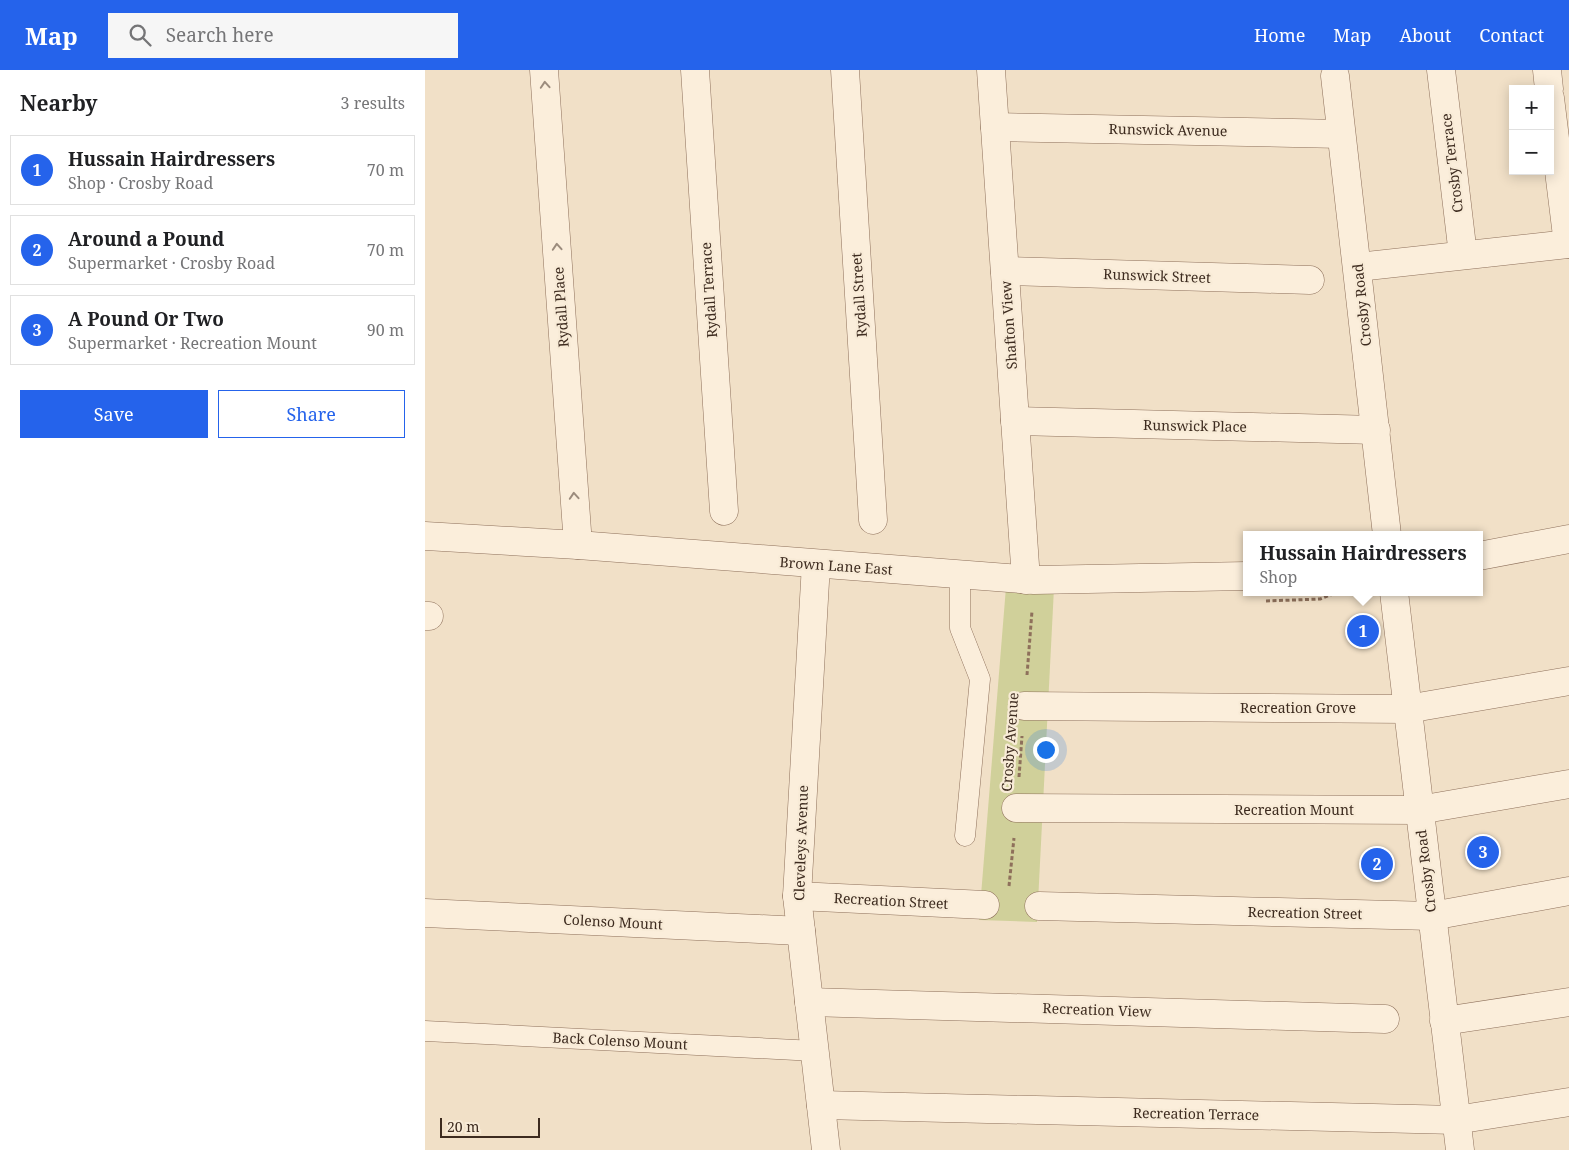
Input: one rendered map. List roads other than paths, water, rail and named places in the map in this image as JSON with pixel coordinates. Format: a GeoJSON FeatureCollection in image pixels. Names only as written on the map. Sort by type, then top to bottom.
{"type":"FeatureCollection","features":[{"type":"Feature","properties":{"kind":"street","name":"Rydall Place"},"geometry":{"type":"LineString","coordinates":[[544,70],[578,545]]}},
{"type":"Feature","properties":{"kind":"street","name":"Rydall Terrace"},"geometry":{"type":"LineString","coordinates":[[695,70],[724,511]]}},
{"type":"Feature","properties":{"kind":"street","name":"Rydall Street"},"geometry":{"type":"LineString","coordinates":[[845,70],[873,520]]}},
{"type":"Feature","properties":{"kind":"street","name":"Shafton View"},"geometry":{"type":"LineString","coordinates":[[991,70],[1015,421],[1030,580]]}},
{"type":"Feature","properties":{"kind":"street","name":"Crosby Terrace"},"geometry":{"type":"LineString","coordinates":[[1441,70],[1463,255]]}},
{"type":"Feature","properties":{"kind":"street"},"geometry":{"type":"LineString","coordinates":[[1547,70],[1549,85]]}},
{"type":"Feature","properties":{"kind":"street","name":"Crosby Road"},"geometry":{"type":"LineString","coordinates":[[1335,76],[1387,531]]}},
{"type":"Feature","properties":{"kind":"street","name":"Runswick Avenue"},"geometry":{"type":"LineString","coordinates":[[995,126],[1341,134]]}},
{"type":"Feature","properties":{"kind":"street"},"geometry":{"type":"LineString","coordinates":[[1358,267],[1568,244],[1554,130]]}},
{"type":"Feature","properties":{"kind":"street","name":"Runswick Street"},"geometry":{"type":"LineString","coordinates":[[1005,271],[1310,280]]}},
{"type":"Feature","properties":{"kind":"street","name":"Runswick Place"},"geometry":{"type":"LineString","coordinates":[[1015,421],[1376,430]]}},
{"type":"Feature","properties":{"kind":"street","name":"Brown Lane East"},"geometry":{"type":"LineString","coordinates":[[425,536],[578,545],[1030,580],[1243,576]]}},
{"type":"Feature","properties":{"kind":"street"},"geometry":{"type":"LineString","coordinates":[[1483,555],[1569,538]]}},
{"type":"Feature","properties":{"kind":"street","name":"Cleveleys Avenue"},"geometry":{"type":"LineString","coordinates":[[816,564],[797,896],[826,1150]]}},
{"type":"Feature","properties":{"kind":"street","name":"Crosby Road"},"geometry":{"type":"LineString","coordinates":[[1394,596],[1460,1150]]}},
{"type":"Feature","properties":{"kind":"street","name":"Recreation Grove"},"geometry":{"type":"LineString","coordinates":[[1024,706],[1407,708],[1569,681]]}},
{"type":"Feature","properties":{"kind":"street","name":"Recreation Mount"},"geometry":{"type":"LineString","coordinates":[[1017,808],[1419,810],[1569,784]]}},
{"type":"Feature","properties":{"kind":"street","name":"Recreation Street"},"geometry":{"type":"LineString","coordinates":[[1039,906],[1432,916],[1569,890]]}},
{"type":"Feature","properties":{"kind":"street","name":"Recreation Street"},"geometry":{"type":"LineString","coordinates":[[797,896],[997,900]]}},
{"type":"Feature","properties":{"kind":"street","name":"Colenso Mount"},"geometry":{"type":"LineString","coordinates":[[425,912],[801,931]]}},
{"type":"Feature","properties":{"kind":"street","name":"Recreation View"},"geometry":{"type":"LineString","coordinates":[[809,1002],[1385,1019]]}},
{"type":"Feature","properties":{"kind":"street"},"geometry":{"type":"LineString","coordinates":[[1444,1021],[1569,1002]]}},
{"type":"Feature","properties":{"kind":"street","name":"Recreation Terrace"},"geometry":{"type":"LineString","coordinates":[[821,1105],[1456,1120],[1569,1102]]}},
{"type":"Feature","properties":{"kind":"lane"},"geometry":{"type":"LineString","coordinates":[[960,575],[960,628],[980,679],[965,836]]}},
{"type":"Feature","properties":{"kind":"lane","name":"Back Colenso Mount"},"geometry":{"type":"LineString","coordinates":[[425,1032],[815,1051]]}},
{"type":"Feature","properties":{"kind":"place","name":"Hussain Hairdressers"},"geometry":{"type":"Point","coordinates":[1363,631]}},
{"type":"Feature","properties":{"kind":"place","name":"A Pound Or Two"},"geometry":{"type":"Point","coordinates":[1483,852]}},
{"type":"Feature","properties":{"kind":"place","name":"Around a Pound"},"geometry":{"type":"Point","coordinates":[1377,864]}}]}
